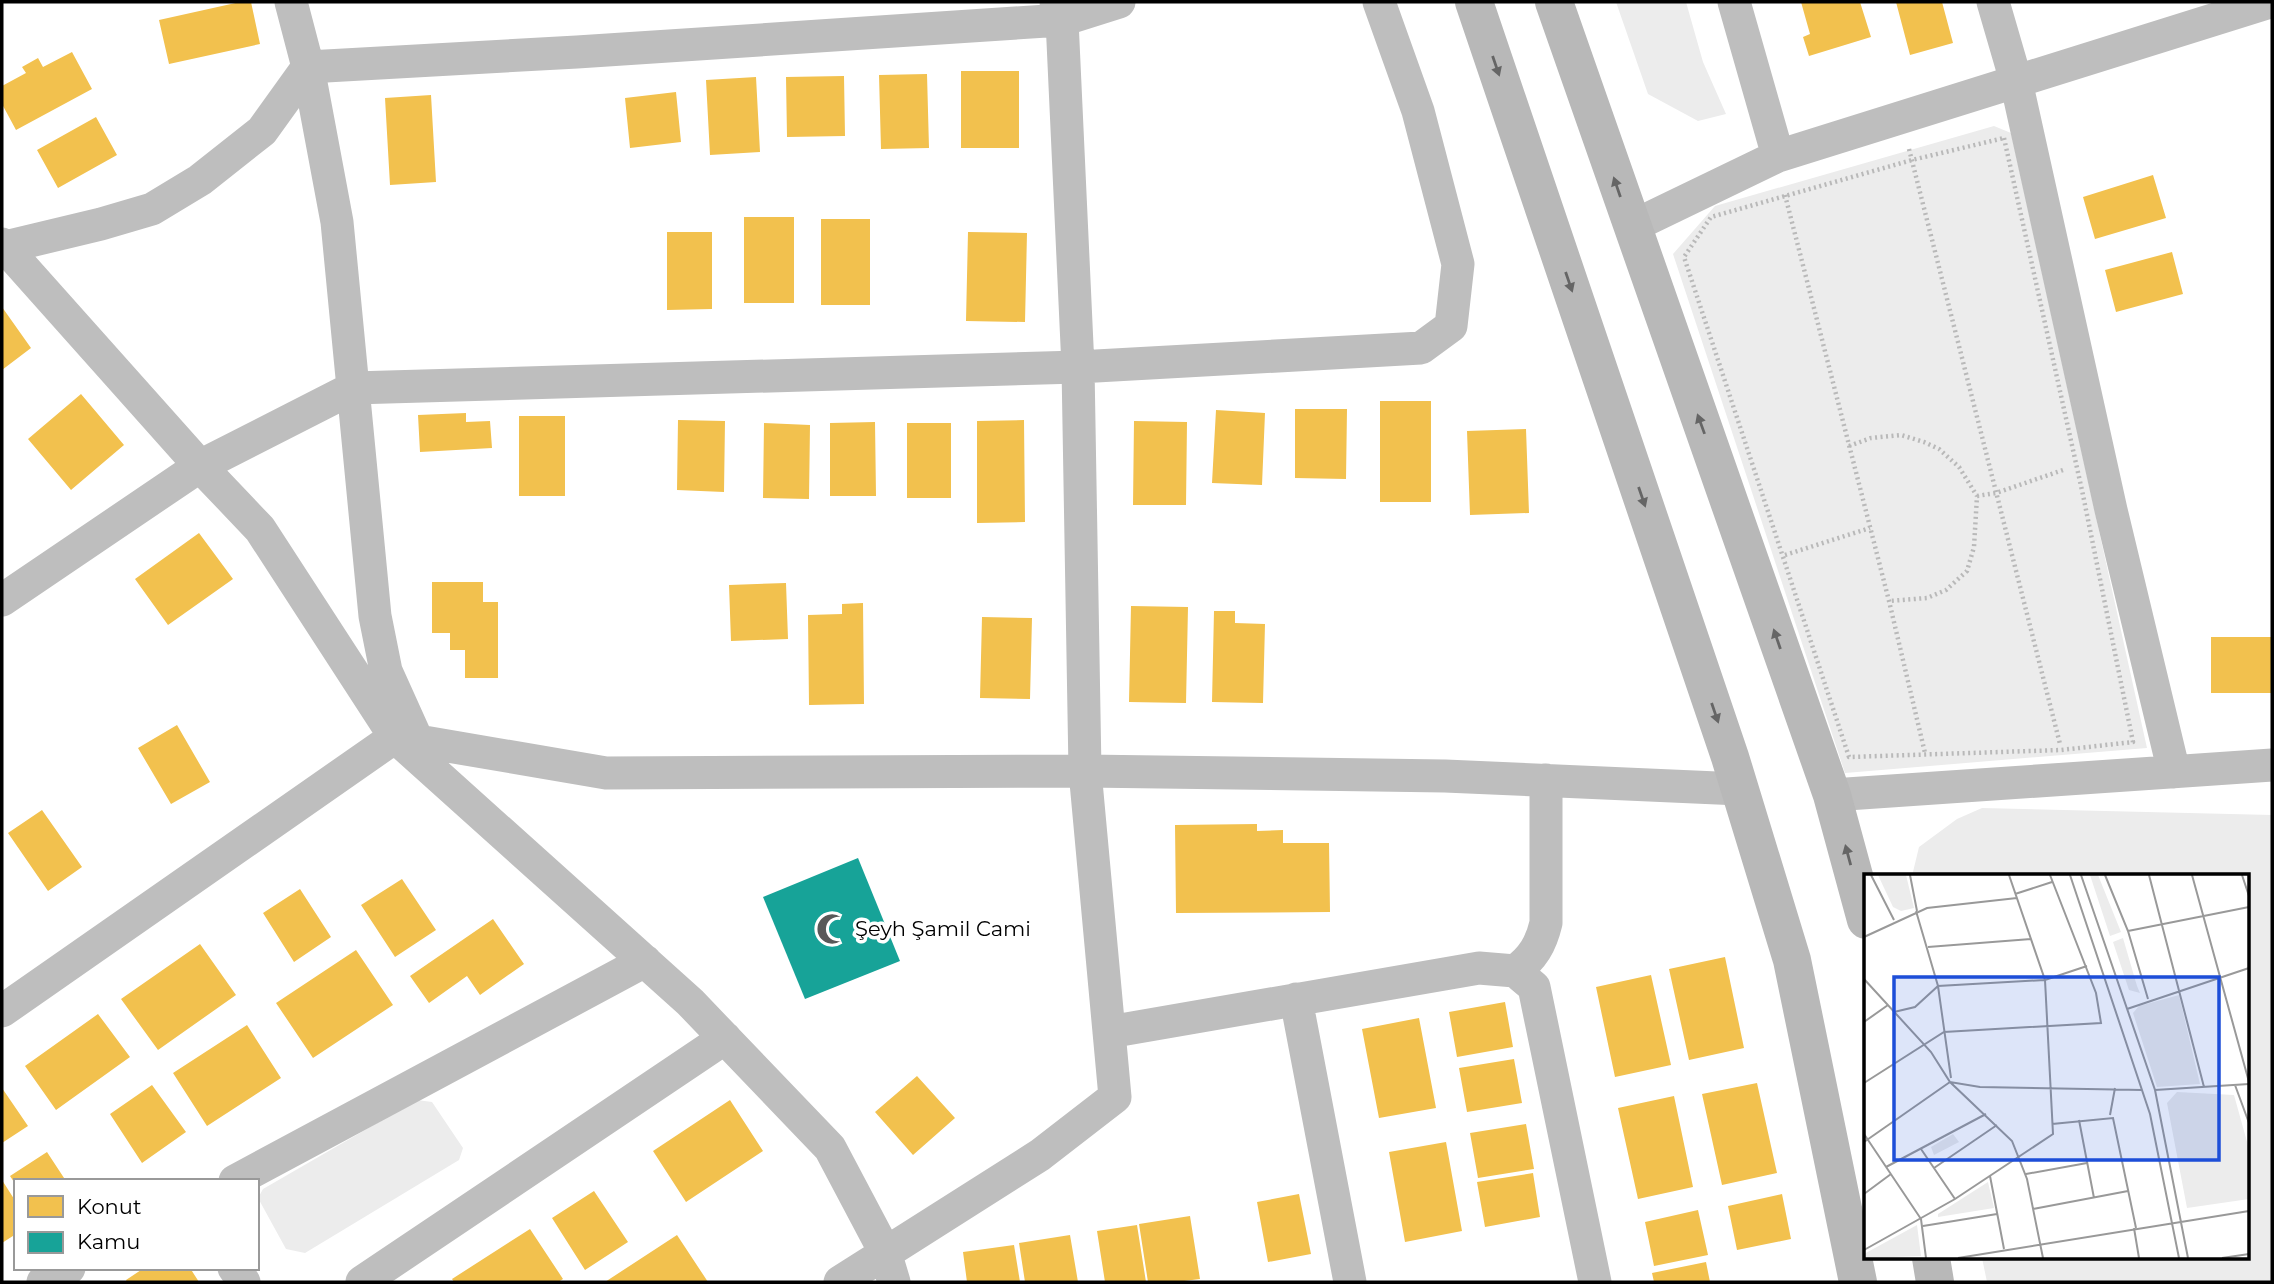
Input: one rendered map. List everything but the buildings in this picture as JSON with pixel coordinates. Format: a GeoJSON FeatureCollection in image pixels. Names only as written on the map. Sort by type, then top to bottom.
{"type":"FeatureCollection","features":[{"type":"Feature","properties":{"kind":"street"},"geometry":{"type":"LineString","coordinates":[[291,2],[307,66],[337,222],[376,616],[386,671],[406,740]]}},
{"type":"Feature","properties":{"kind":"street"},"geometry":{"type":"LineString","coordinates":[[307,66],[577,52],[1059,11],[1119,2]]}},
{"type":"Feature","properties":{"kind":"street"},"geometry":{"type":"LineString","coordinates":[[2,600],[200,466],[352,388],[1078,367],[1421,348],[1451,326],[1458,264],[1418,111],[1379,2]]}},
{"type":"Feature","properties":{"kind":"street"},"geometry":{"type":"LineString","coordinates":[[1474,2],[1740,789],[1791,960],[1858,1282]]}},
{"type":"Feature","properties":{"kind":"street"},"geometry":{"type":"LineString","coordinates":[[1554,2],[1631,227],[1768,561],[1864,913]]}},
{"type":"Feature","properties":{"kind":"street"},"geometry":{"type":"LineString","coordinates":[[1734,2],[1778,156]]}},
{"type":"Feature","properties":{"kind":"street"},"geometry":{"type":"LineString","coordinates":[[1993,2],[2015,81],[2088,462],[2174,772]]}},
{"type":"Feature","properties":{"kind":"street"},"geometry":{"type":"LineString","coordinates":[[1631,227],[1778,156],[2270,2]]}},
{"type":"Feature","properties":{"kind":"street"},"geometry":{"type":"LineString","coordinates":[[840,1282],[889,1267],[1115,1097],[1085,771],[1078,367],[1059,11]]}},
{"type":"Feature","properties":{"kind":"street"},"geometry":{"type":"LineString","coordinates":[[307,66],[262,131],[200,180],[164,202],[152,209],[101,224],[3,246],[260,529],[406,740],[690,1002],[830,1148],[889,1267]]}},
{"type":"Feature","properties":{"kind":"street"},"geometry":{"type":"LineString","coordinates":[[2,1011],[406,740],[606,773],[1085,771],[1445,776],[1740,789]]}},
{"type":"Feature","properties":{"kind":"street"},"geometry":{"type":"LineString","coordinates":[[1832,795],[1933,788],[2064,765],[2174,772],[2272,765]]}},
{"type":"Feature","properties":{"kind":"street"},"geometry":{"type":"LineString","coordinates":[[1516,971],[1535,953],[1546,923],[1546,780]]}},
{"type":"Feature","properties":{"kind":"street"},"geometry":{"type":"LineString","coordinates":[[238,1179],[645,961]]}},
{"type":"Feature","properties":{"kind":"street"},"geometry":{"type":"LineString","coordinates":[[1109,1032],[1479,968],[1516,971],[1534,987],[1595,1282]]}},
{"type":"Feature","properties":{"kind":"street"},"geometry":{"type":"LineString","coordinates":[[1296,999],[1350,1282]]}},
{"type":"Feature","properties":{"kind":"street"},"geometry":{"type":"LineString","coordinates":[[362,1282],[725,1038]]}},
{"type":"Feature","properties":{"kind":"street"},"geometry":{"type":"LineString","coordinates":[[1931,1260],[1935,1282]]}},
{"type":"Feature","properties":{"kind":"street"},"geometry":{"type":"LineString","coordinates":[[43,1282],[65,1270]]}},
{"type":"Feature","properties":{"kind":"path"},"geometry":{"type":"LineString","coordinates":[[1901,117],[2064,765]]}},
{"type":"Feature","properties":{"kind":"path"},"geometry":{"type":"LineString","coordinates":[[1871,528],[1768,561],[1684,257],[1711,217],[1912,160],[2004,138],[2088,462],[2133,742],[2064,765],[1925,754]]}},
{"type":"Feature","properties":{"kind":"path"},"geometry":{"type":"LineString","coordinates":[[1778,156],[1785,197],[1871,528],[1933,788]]}},
{"type":"Feature","properties":{"kind":"path"},"geometry":{"type":"LineString","coordinates":[[1849,446],[1871,438],[1901,435],[1924,442],[1939,449],[1959,467],[1977,496],[1974,547],[1967,571],[1946,590],[1927,597],[1889,601]]}},
{"type":"Feature","properties":{"kind":"path"},"geometry":{"type":"LineString","coordinates":[[1977,496],[1996,494],[2088,462]]}},
{"type":"Feature","properties":{"kind":"shaded area"},"geometry":{"type":"Polygon","coordinates":[[[1616,2],[1686,2],[1703,62],[1726,114],[1698,121],[1648,94],[1616,2]]]}},
{"type":"Feature","properties":{"kind":"shaded area"},"geometry":{"type":"Polygon","coordinates":[[[1994,126],[2011,133],[2147,748],[1845,773],[1673,254],[1715,206],[1994,126]]]}},
{"type":"Feature","properties":{"kind":"shaded area"},"geometry":{"type":"Polygon","coordinates":[[[1982,808],[2272,815],[2272,1282],[1987,1282],[1982,1260],[2250,1260],[2250,874],[1912,874],[1919,847],[1957,819],[1982,808]]]}},
{"type":"Feature","properties":{"kind":"shaded area"},"geometry":{"type":"Polygon","coordinates":[[[417,1100],[432,1102],[463,1148],[459,1160],[305,1253],[286,1249],[259,1200],[263,1189],[417,1100]]]}},
{"type":"Feature","properties":{"kind":"place","name":"Şeyh Şamil Cami"},"geometry":{"type":"Point","coordinates":[832,929]}}]}
